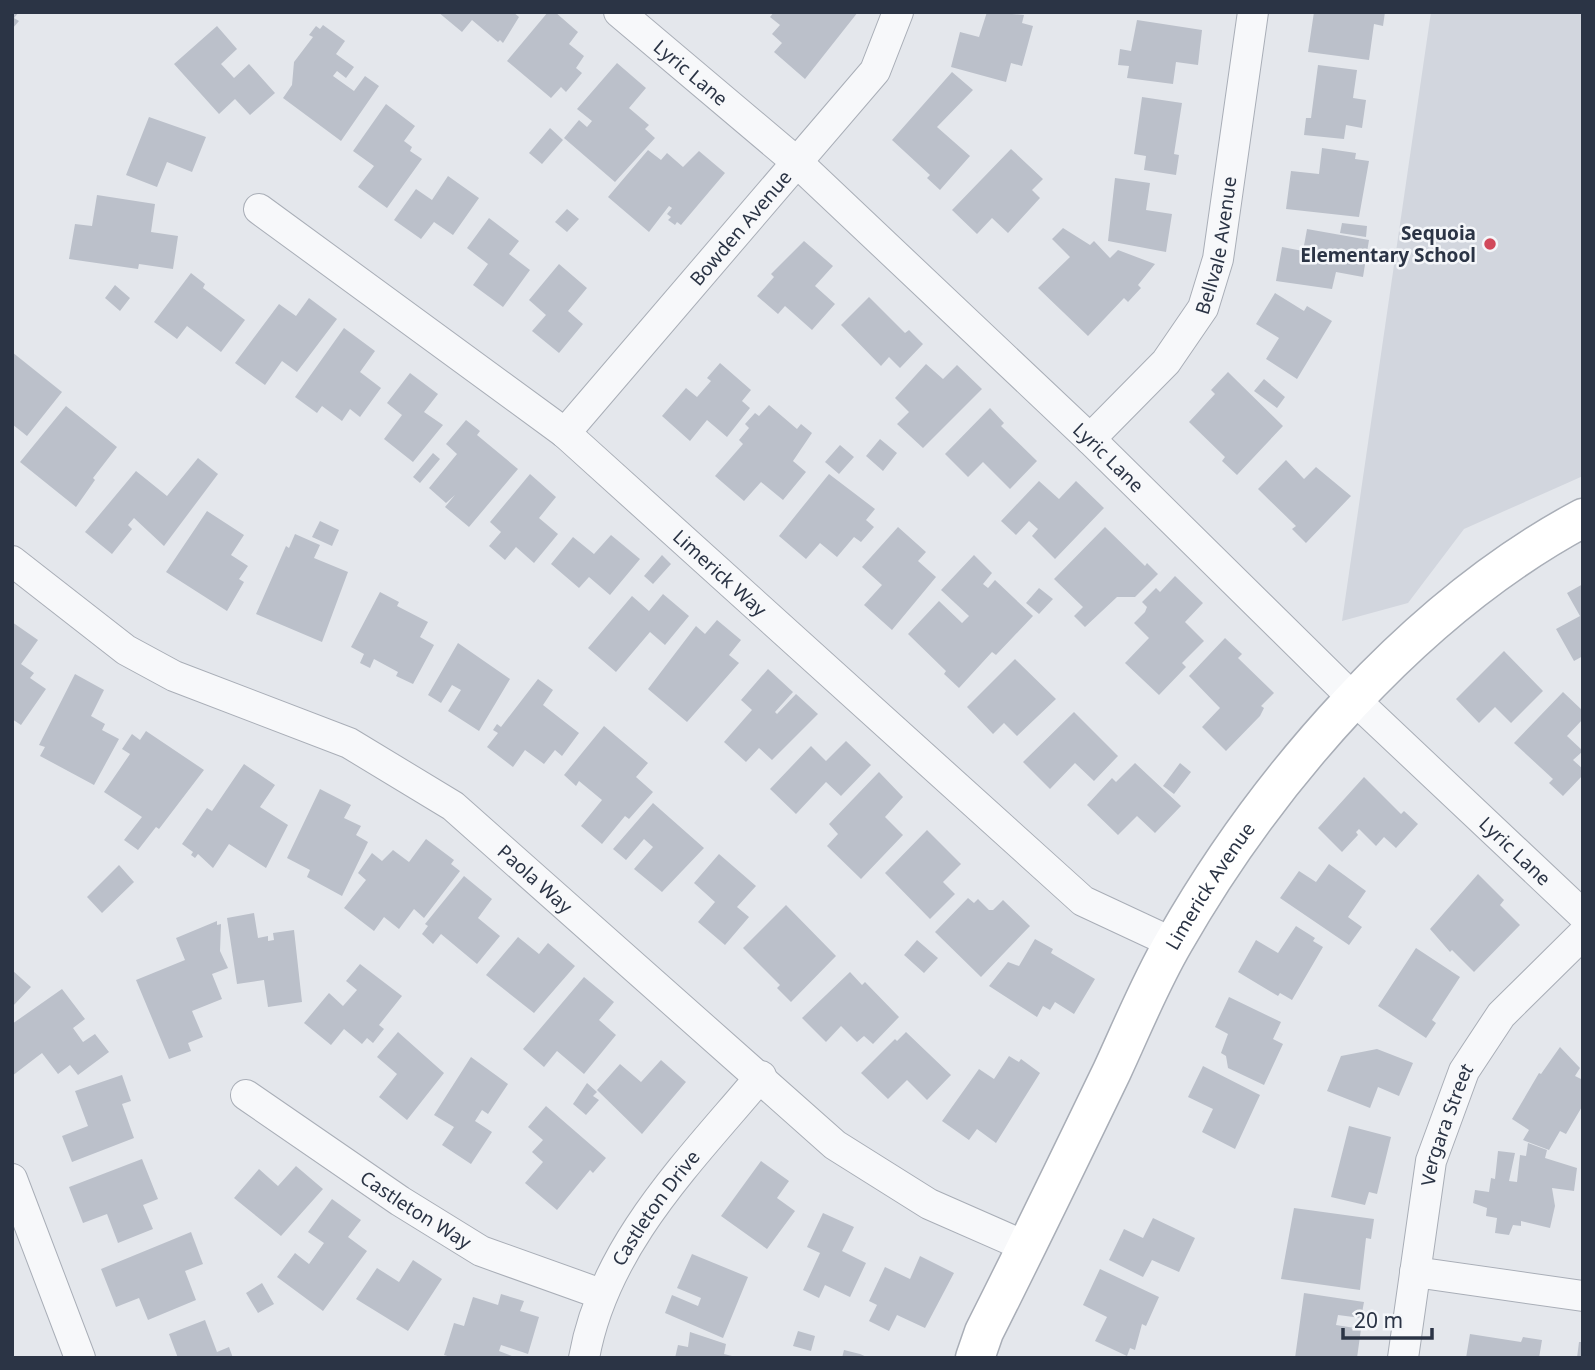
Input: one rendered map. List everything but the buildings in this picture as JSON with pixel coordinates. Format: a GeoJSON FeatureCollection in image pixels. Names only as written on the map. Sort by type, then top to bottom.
{"type":"FeatureCollection","features":[{"type":"Feature","properties":{"kind":"main road","name":"Limerick Avenue"},"geometry":{"type":"LineString","coordinates":[[975,1358],[984,1332],[1173,943],[1256,812],[1355,700],[1425,628],[1549,536],[1583,518]]}},
{"type":"Feature","properties":{"kind":"street","name":"Lyric Lane"},"geometry":{"type":"LineString","coordinates":[[620,12],[799,164],[1090,439],[1355,700],[1583,915]]}},
{"type":"Feature","properties":{"kind":"street","name":"Bowden Avenue"},"geometry":{"type":"LineString","coordinates":[[565,433],[799,164],[875,71],[898,12]]}},
{"type":"Feature","properties":{"kind":"street","name":"Bellvale Avenue"},"geometry":{"type":"LineString","coordinates":[[1090,439],[1166,362],[1203,309],[1218,259],[1253,12]]}},
{"type":"Feature","properties":{"kind":"street","name":"Limerick Way"},"geometry":{"type":"LineString","coordinates":[[259,209],[565,433],[1083,901],[1173,943]]}},
{"type":"Feature","properties":{"kind":"street","name":"Paola Way"},"geometry":{"type":"LineString","coordinates":[[12,561],[126,650],[174,676],[349,743],[453,806],[761,1076],[835,1145],[929,1204],[1027,1247]]}},
{"type":"Feature","properties":{"kind":"street","name":"Vergara Street"},"geometry":{"type":"LineString","coordinates":[[1403,1358],[1430,1161],[1464,1072],[1501,1015],[1583,933]]}},
{"type":"Feature","properties":{"kind":"street","name":"Castleton Drive"},"geometry":{"type":"LineString","coordinates":[[584,1358],[601,1294],[650,1210],[761,1076]]}},
{"type":"Feature","properties":{"kind":"street","name":"Castleton Way"},"geometry":{"type":"LineString","coordinates":[[246,1095],[400,1201],[481,1251],[601,1294]]}},
{"type":"Feature","properties":{"kind":"street"},"geometry":{"type":"LineString","coordinates":[[12,1179],[80,1358]]}},
{"type":"Feature","properties":{"kind":"street"},"geometry":{"type":"LineString","coordinates":[[1415,1272],[1583,1296]]}},
{"type":"Feature","properties":{"kind":"shaded area","name":"Sequoia Elementary School"},"geometry":{"type":"Polygon","coordinates":[[[1431,12],[1583,12],[1583,476],[1464,529],[1408,603],[1342,621],[1431,12]]]}},
{"type":"Feature","properties":{"kind":"place","name":"Sequoia Elementary School"},"geometry":{"type":"Point","coordinates":[1490,244]}}]}
